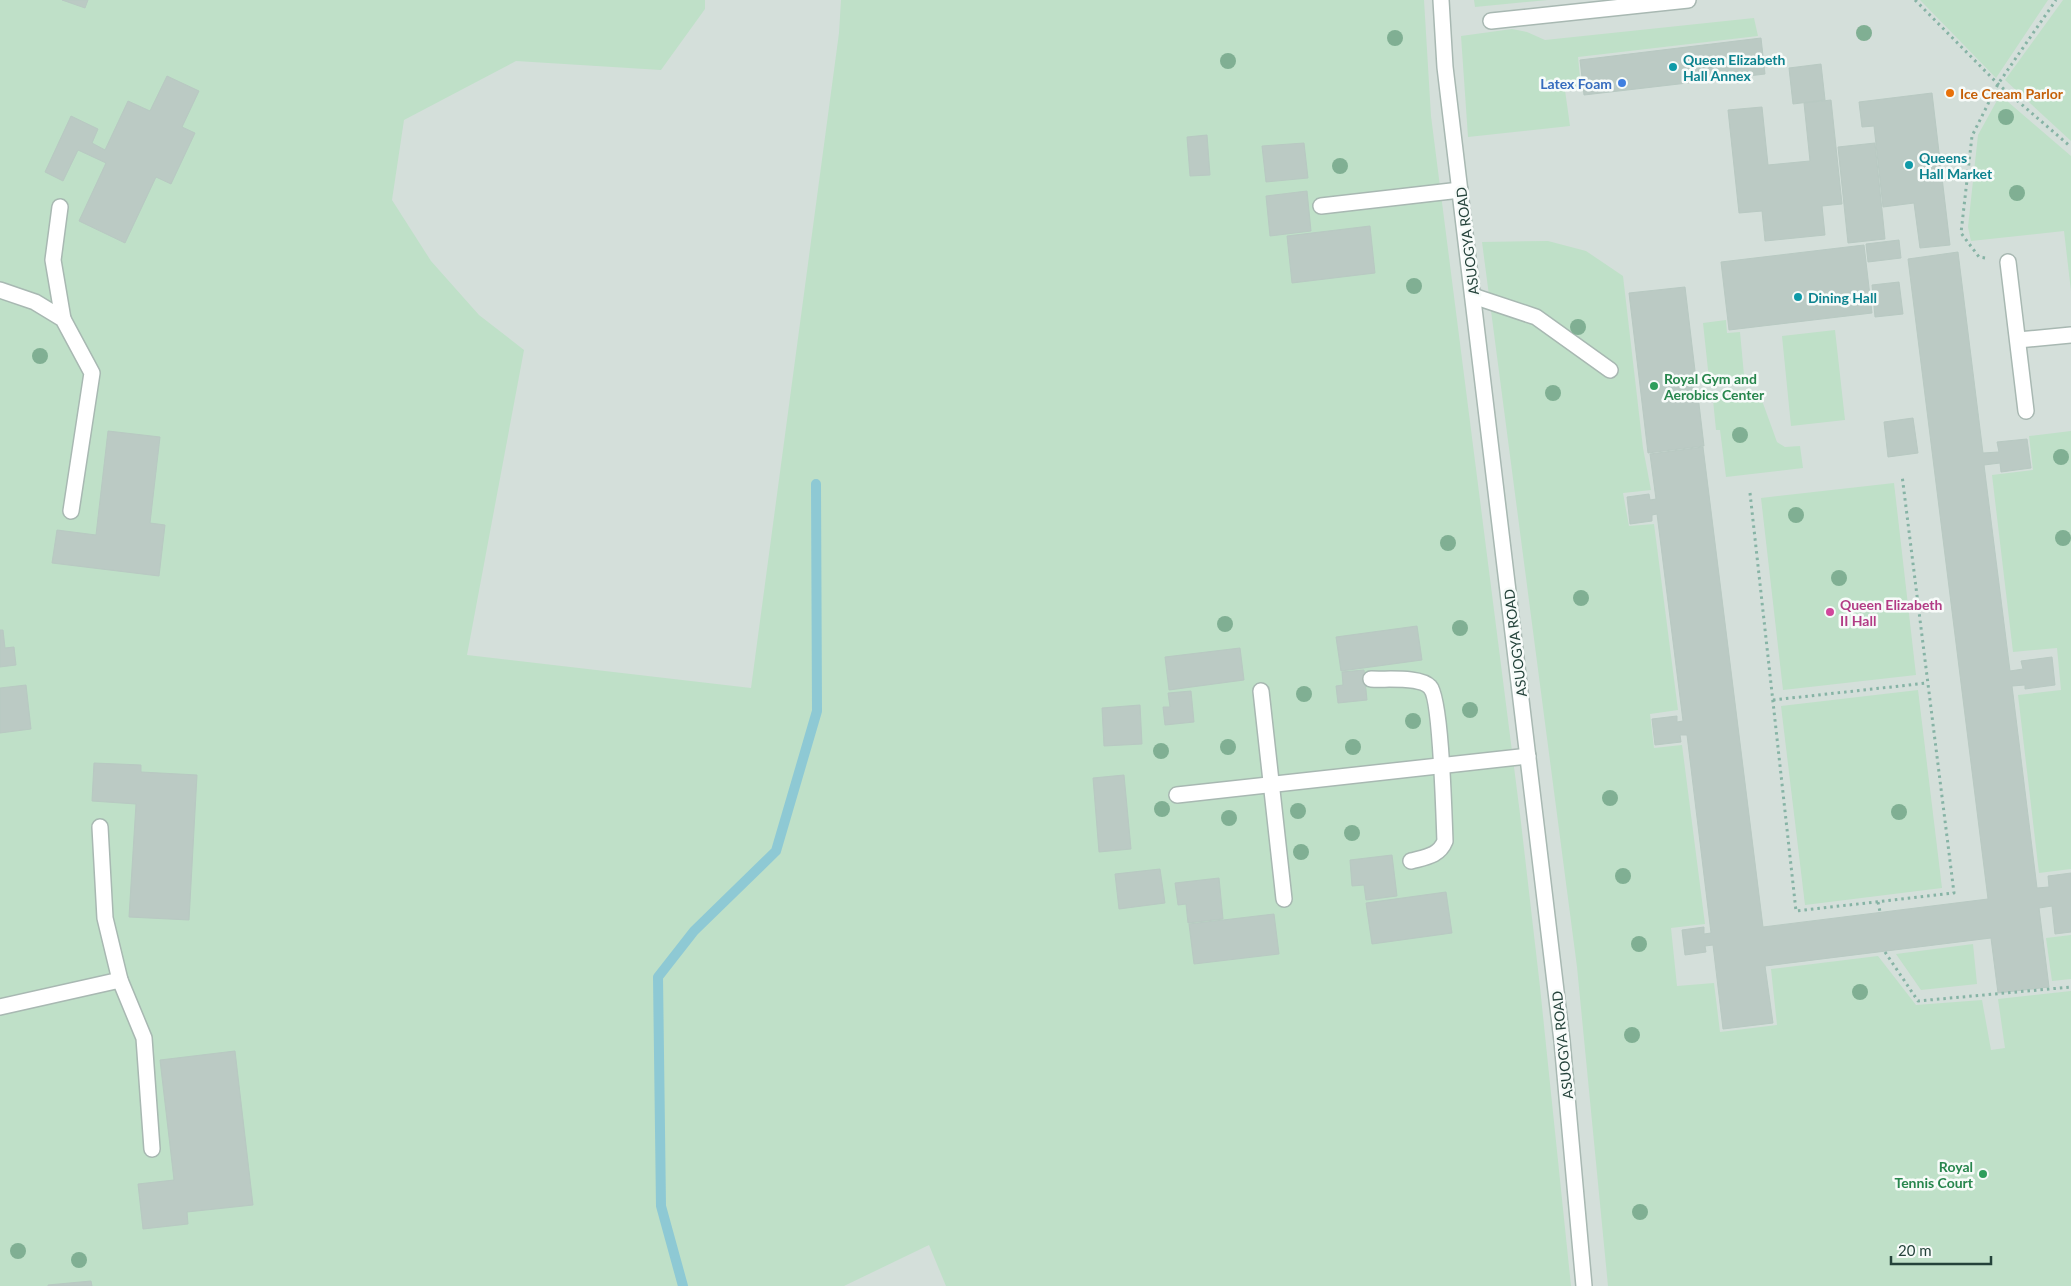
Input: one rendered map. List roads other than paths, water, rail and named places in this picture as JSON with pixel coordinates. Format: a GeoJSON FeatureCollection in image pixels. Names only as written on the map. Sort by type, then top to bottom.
{"type":"FeatureCollection","features":[{"type":"Feature","properties":{"kind":"street","name":"ASUOGYA ROAD"},"geometry":{"type":"LineString","coordinates":[[1440,0],[1460,190],[1562,1041],[1584,1286]]}},
{"type":"Feature","properties":{"kind":"street"},"geometry":{"type":"LineString","coordinates":[[1491,21],[1688,0]]}},
{"type":"Feature","properties":{"kind":"street"},"geometry":{"type":"LineString","coordinates":[[1321,206],[1460,190]]}},
{"type":"Feature","properties":{"kind":"street"},"geometry":{"type":"LineString","coordinates":[[60,207],[53,260],[63,319],[92,373],[71,511]]}},
{"type":"Feature","properties":{"kind":"street"},"geometry":{"type":"LineString","coordinates":[[2008,262],[2026,412]]}},
{"type":"Feature","properties":{"kind":"street"},"geometry":{"type":"LineString","coordinates":[[0,290],[35,302],[63,319]]}},
{"type":"Feature","properties":{"kind":"street"},"geometry":{"type":"LineString","coordinates":[[1473,296],[1536,317],[1610,370]]}},
{"type":"Feature","properties":{"kind":"street"},"geometry":{"type":"LineString","coordinates":[[2018,340],[2071,335]]}},
{"type":"Feature","properties":{"kind":"street"},"geometry":{"type":"LineString","coordinates":[[1371,679],[1420,680],[1432,688],[1435,700],[1442,765],[1445,840],[1442,849],[1431,856],[1411,861]]}},
{"type":"Feature","properties":{"kind":"street"},"geometry":{"type":"LineString","coordinates":[[1261,691],[1284,899]]}},
{"type":"Feature","properties":{"kind":"street"},"geometry":{"type":"LineString","coordinates":[[1177,795],[1528,756]]}},
{"type":"Feature","properties":{"kind":"street"},"geometry":{"type":"LineString","coordinates":[[100,827],[105,918],[120,980],[144,1038],[152,1149]]}},
{"type":"Feature","properties":{"kind":"street"},"geometry":{"type":"LineString","coordinates":[[0,1007],[120,980]]}},
{"type":"Feature","properties":{"kind":"waterway"},"geometry":{"type":"LineString","coordinates":[[683,1286],[661,1206],[658,977],[694,931],[776,851],[817,711],[816,484]]}},
{"type":"Feature","properties":{"kind":"place","name":"Queen Elizabeth Hall Annex"},"geometry":{"type":"Point","coordinates":[1673,67]}},
{"type":"Feature","properties":{"kind":"place","name":"Latex Foam"},"geometry":{"type":"Point","coordinates":[1622,83]}},
{"type":"Feature","properties":{"kind":"place","name":"Ice Cream Parlor"},"geometry":{"type":"Point","coordinates":[1950,93]}},
{"type":"Feature","properties":{"kind":"place","name":"Queens Hall Market"},"geometry":{"type":"Point","coordinates":[1909,165]}},
{"type":"Feature","properties":{"kind":"place","name":"Dining Hall"},"geometry":{"type":"Point","coordinates":[1798,297]}},
{"type":"Feature","properties":{"kind":"place","name":"Royal Gym and Aerobics Center"},"geometry":{"type":"Point","coordinates":[1654,386]}},
{"type":"Feature","properties":{"kind":"place","name":"Queen Elizabeth II Hall"},"geometry":{"type":"Point","coordinates":[1830,612]}},
{"type":"Feature","properties":{"kind":"place","name":"Royal Tennis Court"},"geometry":{"type":"Point","coordinates":[1983,1174]}}]}
